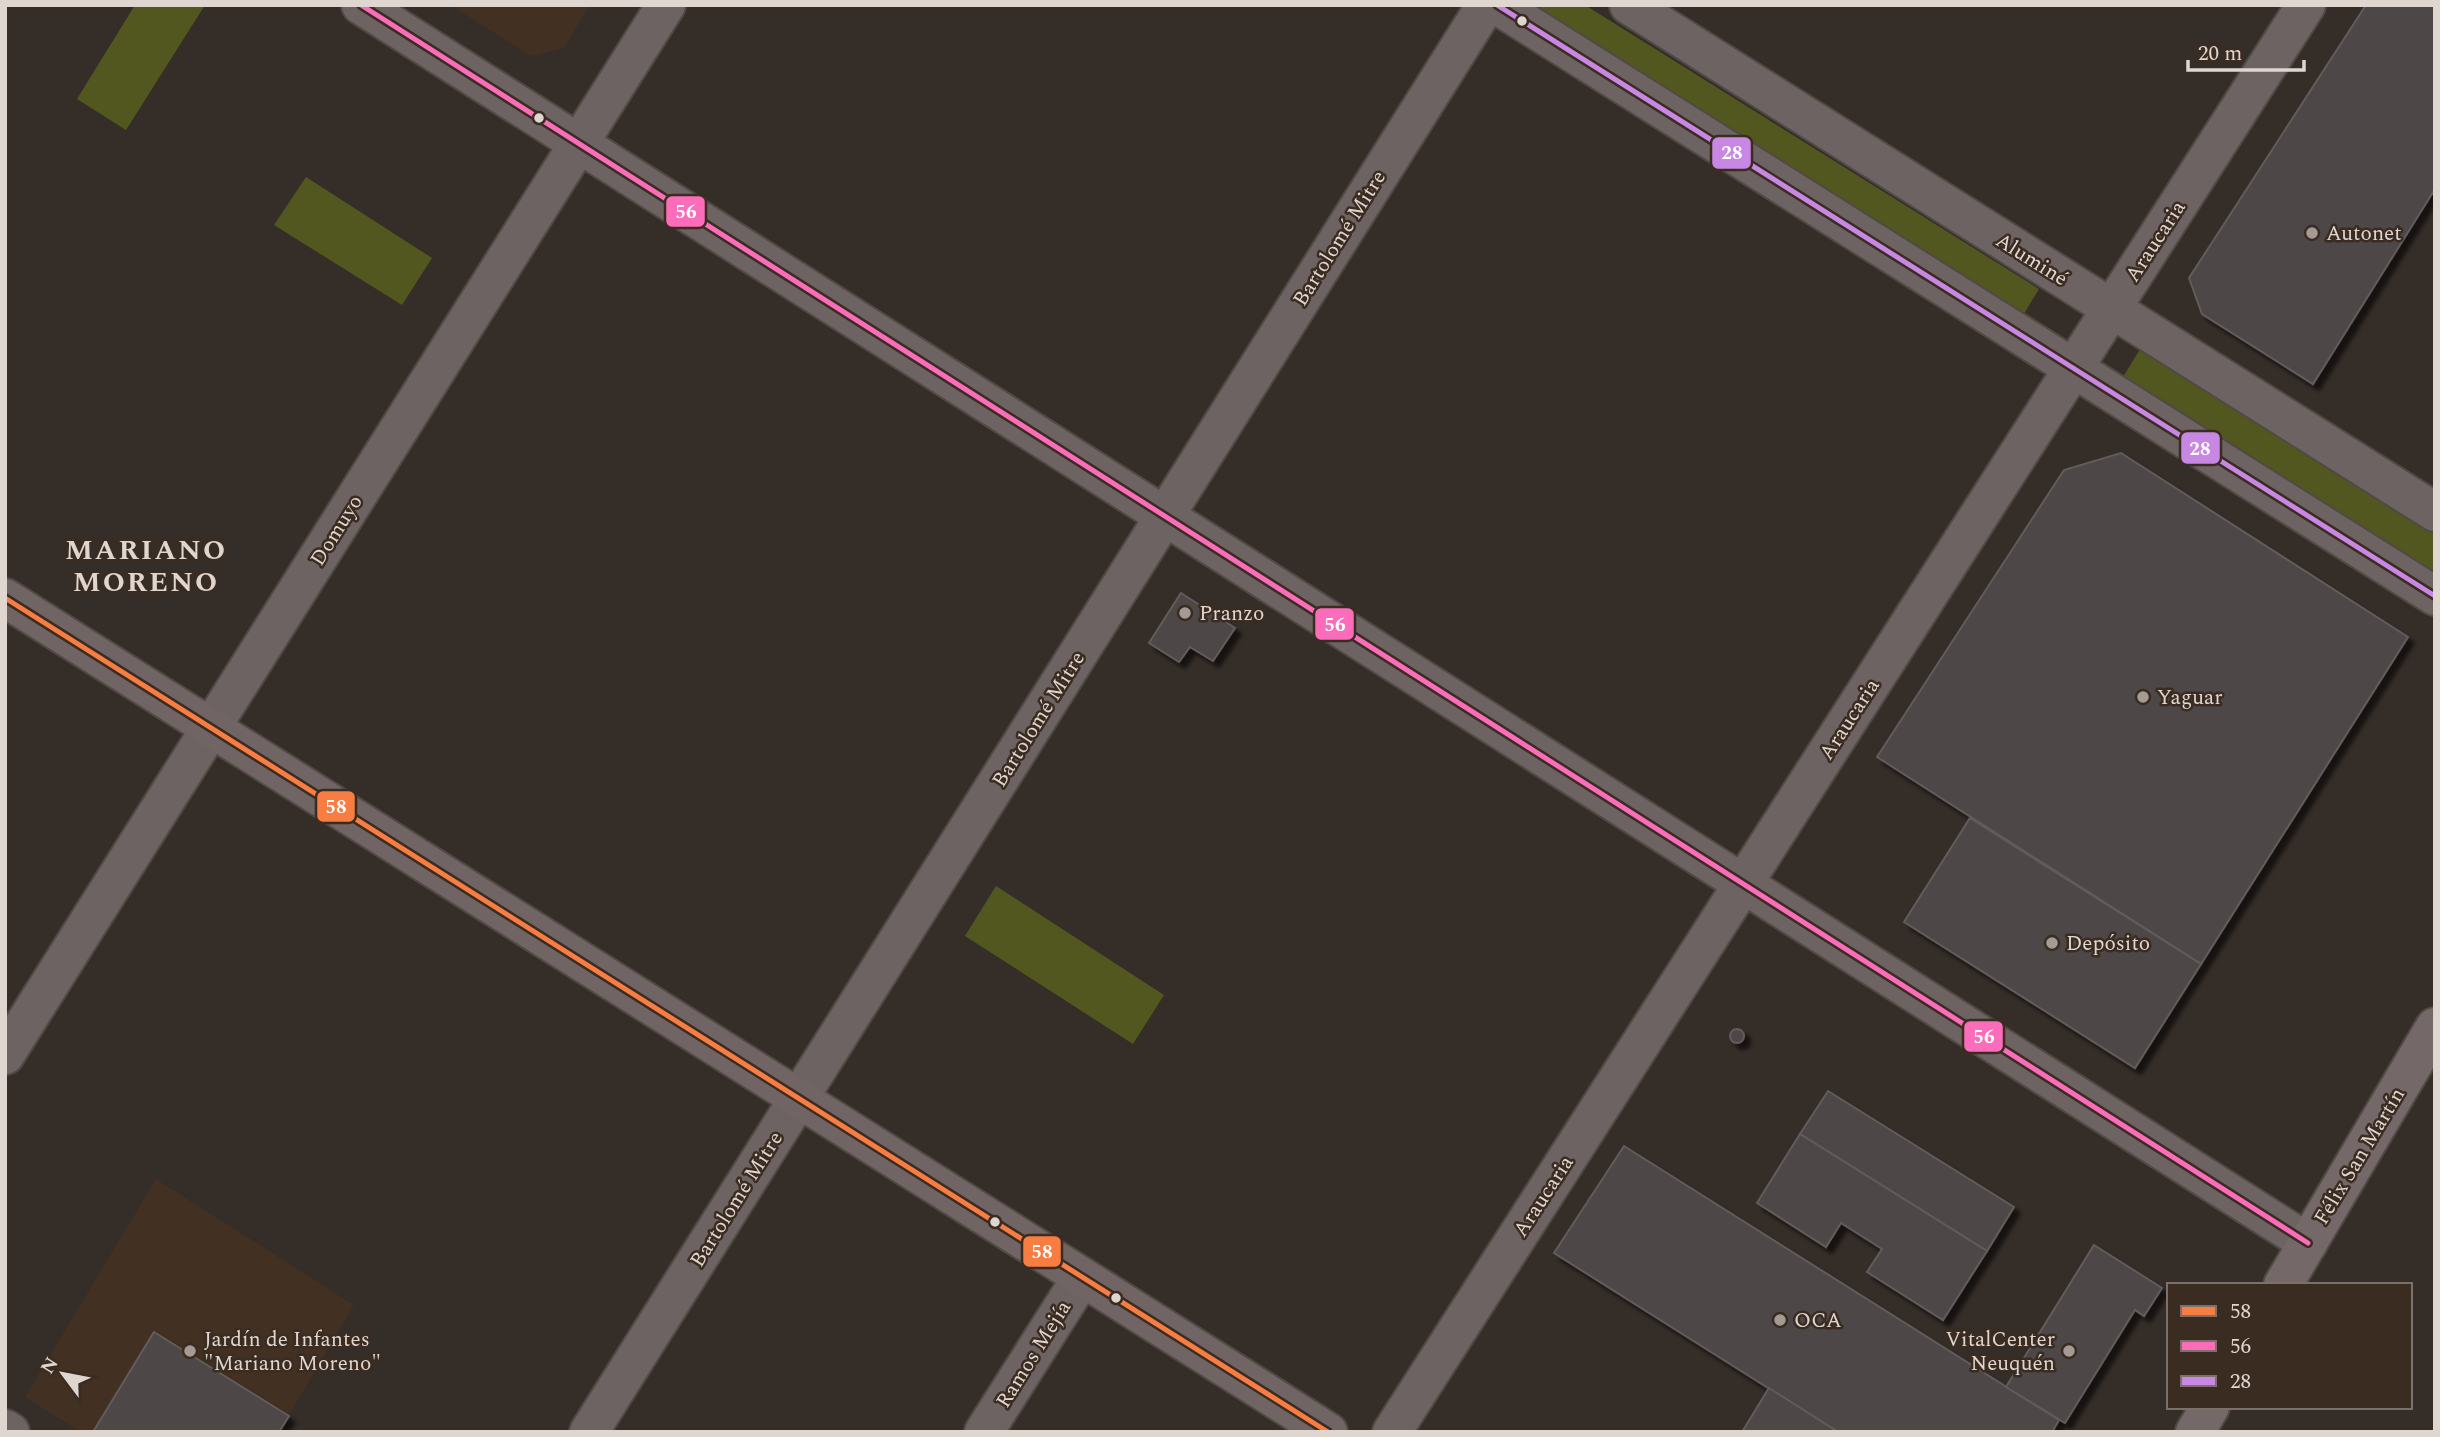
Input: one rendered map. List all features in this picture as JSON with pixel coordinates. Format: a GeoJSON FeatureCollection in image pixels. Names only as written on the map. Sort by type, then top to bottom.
{"type":"FeatureCollection","features":[{"type":"Feature","properties":{"kind":"highway","name":"Félix San Martín"},"geometry":{"type":"LineString","coordinates":[[2284,1283],[2435,1027]]}},
{"type":"Feature","properties":{"kind":"highway"},"geometry":{"type":"LineString","coordinates":[[2195,1432],[2209,1409]]}},
{"type":"Feature","properties":{"kind":"street"},"geometry":{"type":"LineString","coordinates":[[360,5],[2308,1243]]}},
{"type":"Feature","properties":{"kind":"street","name":"Domuyo"},"geometry":{"type":"LineString","coordinates":[[5,1055],[666,5]]}},
{"type":"Feature","properties":{"kind":"street","name":"Bartolomé Mitre"},"geometry":{"type":"LineString","coordinates":[[589,1432],[1486,5]]}},
{"type":"Feature","properties":{"kind":"street"},"geometry":{"type":"LineString","coordinates":[[1497,5],[2435,596]]}},
{"type":"Feature","properties":{"kind":"street","name":"Aluminé"},"geometry":{"type":"LineString","coordinates":[[1629,5],[2435,512]]}},
{"type":"Feature","properties":{"kind":"street","name":"Araucaria"},"geometry":{"type":"LineString","coordinates":[[1392,1432],[2306,5]]}},
{"type":"Feature","properties":{"kind":"street"},"geometry":{"type":"LineString","coordinates":[[5,598],[1328,1432]]}},
{"type":"Feature","properties":{"kind":"street","name":"Ramos Mejía"},"geometry":{"type":"LineString","coordinates":[[984,1432],[1082,1277]]}},
{"type":"Feature","properties":{"kind":"street"},"geometry":{"type":"LineString","coordinates":[[5,1429],[10,1432]]}},
{"type":"Feature","properties":{"kind":"shaded area"},"geometry":{"type":"Polygon","coordinates":[[[450,5],[590,5],[564,48],[531,56],[450,5]]]}},
{"type":"Feature","properties":{"kind":"shaded area","name":"Jardín de Infantes \"Mariano Moreno\""},"geometry":{"type":"Polygon","coordinates":[[[156,1179],[354,1305],[279,1432],[81,1432],[25,1397],[156,1179]]]}},
{"type":"Feature","properties":{"kind":"green space"},"geometry":{"type":"Polygon","coordinates":[[[135,5],[205,5],[126,130],[77,99],[135,5]]]}},
{"type":"Feature","properties":{"kind":"green space"},"geometry":{"type":"Polygon","coordinates":[[[1542,5],[1585,5],[2039,289],[2022,317],[1537,14],[1542,5]]]}},
{"type":"Feature","properties":{"kind":"green space"},"geometry":{"type":"Polygon","coordinates":[[[306,177],[432,258],[402,305],[274,225],[306,177]]]}},
{"type":"Feature","properties":{"kind":"green space"},"geometry":{"type":"Polygon","coordinates":[[[2142,346],[2435,533],[2435,576],[2123,377],[2142,346]]]}},
{"type":"Feature","properties":{"kind":"green space"},"geometry":{"type":"Polygon","coordinates":[[[996,886],[1164,995],[1133,1044],[965,936],[996,886]]]}},
{"type":"Feature","properties":{"kind":"building","name":"Autonet"},"geometry":{"type":"Polygon","coordinates":[[[2366,5],[2435,5],[2435,189],[2313,384],[2202,314],[2189,278],[2366,5]]]}},
{"type":"Feature","properties":{"kind":"building","name":"Yaguar"},"geometry":{"type":"Polygon","coordinates":[[[2121,453],[2408,637],[2201,964],[1877,757],[2064,470],[2121,453]]]}},
{"type":"Feature","properties":{"kind":"building"},"geometry":{"type":"Polygon","coordinates":[[[1181,593],[1235,628],[1213,661],[1190,647],[1179,662],[1149,643],[1181,593]]]}},
{"type":"Feature","properties":{"kind":"building","name":"Depósito"},"geometry":{"type":"Polygon","coordinates":[[[1970,818],[2201,964],[2135,1068],[1904,922],[1970,818]]]}},
{"type":"Feature","properties":{"kind":"building"},"geometry":{"type":"Polygon","coordinates":[[[1734,1029],[1740,1029],[1744,1036],[1740,1043],[1734,1043],[1730,1039],[1730,1033],[1734,1029]]]}},
{"type":"Feature","properties":{"kind":"building"},"geometry":{"type":"Polygon","coordinates":[[[1828,1091],[2014,1207],[1987,1251],[1800,1134],[1828,1091]]]}},
{"type":"Feature","properties":{"kind":"building"},"geometry":{"type":"Polygon","coordinates":[[[1800,1134],[1987,1251],[1943,1320],[1867,1272],[1882,1249],[1841,1223],[1826,1247],[1757,1203],[1800,1134]]]}},
{"type":"Feature","properties":{"kind":"building","name":"OCA"},"geometry":{"type":"Polygon","coordinates":[[[1624,1146],[2059,1420],[2052,1432],[1838,1432],[1554,1253],[1624,1146]]]}},
{"type":"Feature","properties":{"kind":"building","name":"VitalCenter Neuquén"},"geometry":{"type":"Polygon","coordinates":[[[2094,1245],[2162,1288],[2144,1316],[2135,1310],[2065,1423],[2006,1387],[2094,1245]]]}},
{"type":"Feature","properties":{"kind":"building"},"geometry":{"type":"Polygon","coordinates":[[[154,1332],[289,1416],[279,1432],[93,1432],[154,1332]]]}},
{"type":"Feature","properties":{"kind":"building"},"geometry":{"type":"Polygon","coordinates":[[[1769,1388],[1838,1432],[1742,1432],[1769,1388]]]}},
{"type":"Feature","properties":{"kind":"transit line","name":"56"},"geometry":{"type":"LineString","coordinates":[[361,5],[2308,1243]]}},
{"type":"Feature","properties":{"kind":"transit line","name":"28"},"geometry":{"type":"LineString","coordinates":[[1497,5],[2435,596]]}},
{"type":"Feature","properties":{"kind":"transit line","name":"58"},"geometry":{"type":"LineString","coordinates":[[5,598],[1328,1432]]}},
{"type":"Feature","properties":{"kind":"place","name":"Autonet"},"geometry":{"type":"Point","coordinates":[2312,233]}},
{"type":"Feature","properties":{"kind":"place","name":"Pranzo"},"geometry":{"type":"Point","coordinates":[1185,613]}},
{"type":"Feature","properties":{"kind":"place","name":"Yaguar"},"geometry":{"type":"Point","coordinates":[2143,697]}},
{"type":"Feature","properties":{"kind":"place","name":"Depósito"},"geometry":{"type":"Point","coordinates":[2052,943]}},
{"type":"Feature","properties":{"kind":"place","name":"OCA"},"geometry":{"type":"Point","coordinates":[1780,1320]}},
{"type":"Feature","properties":{"kind":"place","name":"Jardín de Infantes \"Mariano Moreno\""},"geometry":{"type":"Point","coordinates":[190,1351]}},
{"type":"Feature","properties":{"kind":"place","name":"VitalCenter Neuquén"},"geometry":{"type":"Point","coordinates":[2069,1351]}},
{"type":"Feature","properties":{"kind":"district","name":"MARIANO MORENO"},"geometry":{"type":"Point","coordinates":[146,565]}}]}
